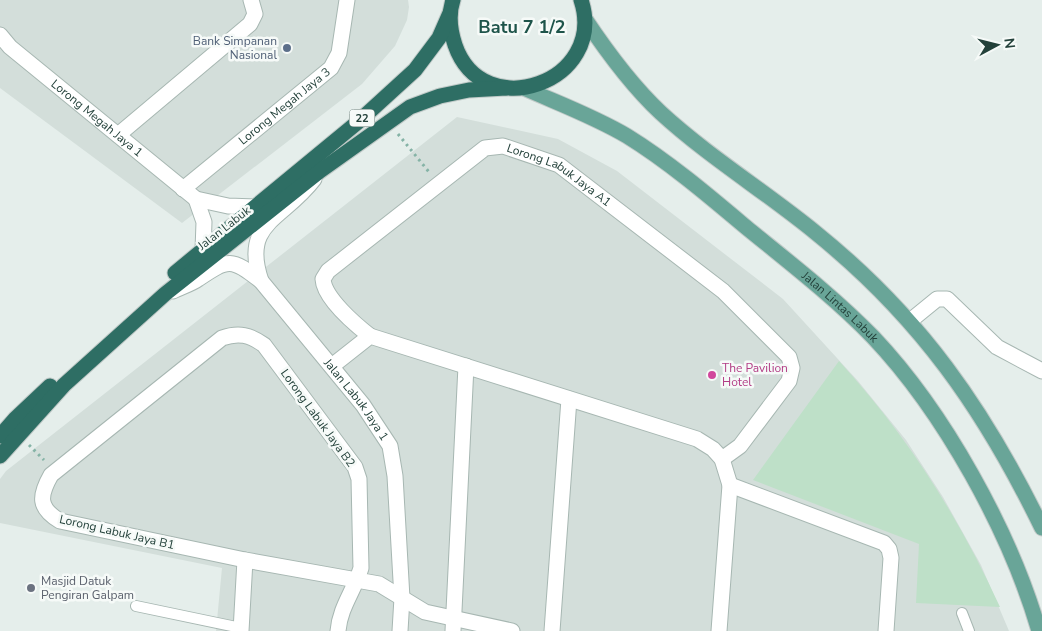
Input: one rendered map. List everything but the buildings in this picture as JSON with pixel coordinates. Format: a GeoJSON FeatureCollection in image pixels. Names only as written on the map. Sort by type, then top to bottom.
{"type":"FeatureCollection","features":[{"type":"Feature","properties":{"kind":"highway","name":"22"},"geometry":{"type":"LineString","coordinates":[[451,5],[453,40],[458,53],[470,70],[486,82],[506,88],[526,88],[545,83],[562,72],[575,57],[580,45],[585,19],[581,0]]}},
{"type":"Feature","properties":{"kind":"highway"},"geometry":{"type":"LineString","coordinates":[[585,19],[591,0]]}},
{"type":"Feature","properties":{"kind":"highway","name":"Jalan Labuk"},"geometry":{"type":"LineString","coordinates":[[0,436],[15,419],[104,336],[203,250],[358,122],[415,70],[439,38],[451,5]]}},
{"type":"Feature","properties":{"kind":"highway","name":"Jalan Labuk"},"geometry":{"type":"LineString","coordinates":[[0,456],[64,386],[165,294],[320,171],[410,107],[440,96],[469,90],[506,88]]}},
{"type":"Feature","properties":{"kind":"main road"},"geometry":{"type":"LineString","coordinates":[[585,19],[613,58],[659,112],[817,234],[863,274],[910,320],[949,370],[991,430],[1042,528]]}},
{"type":"Feature","properties":{"kind":"main road","name":"Jalan Lintas Labuk"},"geometry":{"type":"LineString","coordinates":[[526,88],[596,118],[636,142],[734,217],[822,288],[874,338],[920,395],[966,463],[1014,564],[1039,631]]}},
{"type":"Feature","properties":{"kind":"street"},"geometry":{"type":"LineString","coordinates":[[118,136],[250,24],[255,14],[251,0]]}},
{"type":"Feature","properties":{"kind":"street","name":"Lorong Megah Jaya 3"},"geometry":{"type":"LineString","coordinates":[[183,188],[331,68],[339,53],[347,0]]}},
{"type":"Feature","properties":{"kind":"street","name":"Lorong Megah Jaya 1"},"geometry":{"type":"LineString","coordinates":[[0,35],[10,47],[196,199],[222,206],[256,207]]}},
{"type":"Feature","properties":{"kind":"street","name":"Lorong Labuk Jaya A1"},"geometry":{"type":"LineString","coordinates":[[370,336],[351,321],[325,288],[324,274],[486,148],[503,146],[559,165],[723,291],[789,357],[792,368],[789,381],[740,446],[722,459]]}},
{"type":"Feature","properties":{"kind":"street"},"geometry":{"type":"LineString","coordinates":[[261,281],[255,262],[255,252],[257,241],[262,231],[302,195],[320,171]]}},
{"type":"Feature","properties":{"kind":"street"},"geometry":{"type":"LineString","coordinates":[[196,199],[204,222],[203,250]]}},
{"type":"Feature","properties":{"kind":"street"},"geometry":{"type":"LineString","coordinates":[[165,294],[195,281],[215,266],[226,263],[244,268],[261,281]]}},
{"type":"Feature","properties":{"kind":"street","name":"Jalan Labuk Jaya 1"},"geometry":{"type":"LineString","coordinates":[[261,281],[363,405],[390,446],[394,476],[402,598],[400,631]]}},
{"type":"Feature","properties":{"kind":"street"},"geometry":{"type":"LineString","coordinates":[[910,320],[937,299],[947,299],[997,347],[1042,371]]}},
{"type":"Feature","properties":{"kind":"street","name":"Lorong Labuk Jaya B1"},"geometry":{"type":"LineString","coordinates":[[242,334],[222,338],[51,475],[43,489],[42,502],[49,514],[60,521],[246,560],[379,584],[425,612],[454,624],[512,631]]}},
{"type":"Feature","properties":{"kind":"street","name":"Lorong Labuk Jaya B2"},"geometry":{"type":"LineString","coordinates":[[242,334],[254,337],[264,345],[355,467],[359,479],[361,568],[341,610],[338,631]]}},
{"type":"Feature","properties":{"kind":"street"},"geometry":{"type":"LineString","coordinates":[[332,366],[370,336],[696,440],[713,449],[722,459],[730,485],[719,631]]}},
{"type":"Feature","properties":{"kind":"street"},"geometry":{"type":"LineString","coordinates":[[454,624],[466,366]]}},
{"type":"Feature","properties":{"kind":"street"},"geometry":{"type":"LineString","coordinates":[[552,631],[569,399]]}},
{"type":"Feature","properties":{"kind":"street"},"geometry":{"type":"LineString","coordinates":[[730,485],[884,543],[889,549],[891,558],[886,631]]}},
{"type":"Feature","properties":{"kind":"street"},"geometry":{"type":"LineString","coordinates":[[241,630],[246,560]]}},
{"type":"Feature","properties":{"kind":"lane"},"geometry":{"type":"LineString","coordinates":[[136,606],[241,630]]}},
{"type":"Feature","properties":{"kind":"lane"},"geometry":{"type":"LineString","coordinates":[[962,613],[969,631]]}},
{"type":"Feature","properties":{"kind":"path"},"geometry":{"type":"LineString","coordinates":[[389,122],[439,184]]}},
{"type":"Feature","properties":{"kind":"path"},"geometry":{"type":"LineString","coordinates":[[33,449],[48,465]]}},
{"type":"Feature","properties":{"kind":"shaded area"},"geometry":{"type":"Polygon","coordinates":[[[0,0],[408,0],[409,7],[407,20],[395,46],[362,84],[182,223],[0,88],[0,0]]]}},
{"type":"Feature","properties":{"kind":"shaded area"},"geometry":{"type":"Polygon","coordinates":[[[457,117],[558,139],[617,171],[783,299],[858,381],[906,440],[943,497],[981,565],[1009,631],[216,631],[222,568],[0,523],[0,479],[6,471],[457,117]]]}},
{"type":"Feature","properties":{"kind":"green space"},"geometry":{"type":"Polygon","coordinates":[[[839,361],[909,447],[949,509],[1000,607],[916,603],[919,544],[753,480],[839,361]]]}},
{"type":"Feature","properties":{"kind":"place","name":"Bank Simpanan Nasional"},"geometry":{"type":"Point","coordinates":[287,48]}},
{"type":"Feature","properties":{"kind":"place","name":"The Pavilion Hotel"},"geometry":{"type":"Point","coordinates":[712,375]}},
{"type":"Feature","properties":{"kind":"place","name":"Masjid Datuk Pengiran Galpam"},"geometry":{"type":"Point","coordinates":[31,588]}},
{"type":"Feature","properties":{"kind":"district","name":"Batu 7 1/2"},"geometry":{"type":"Point","coordinates":[522,27]}}]}
